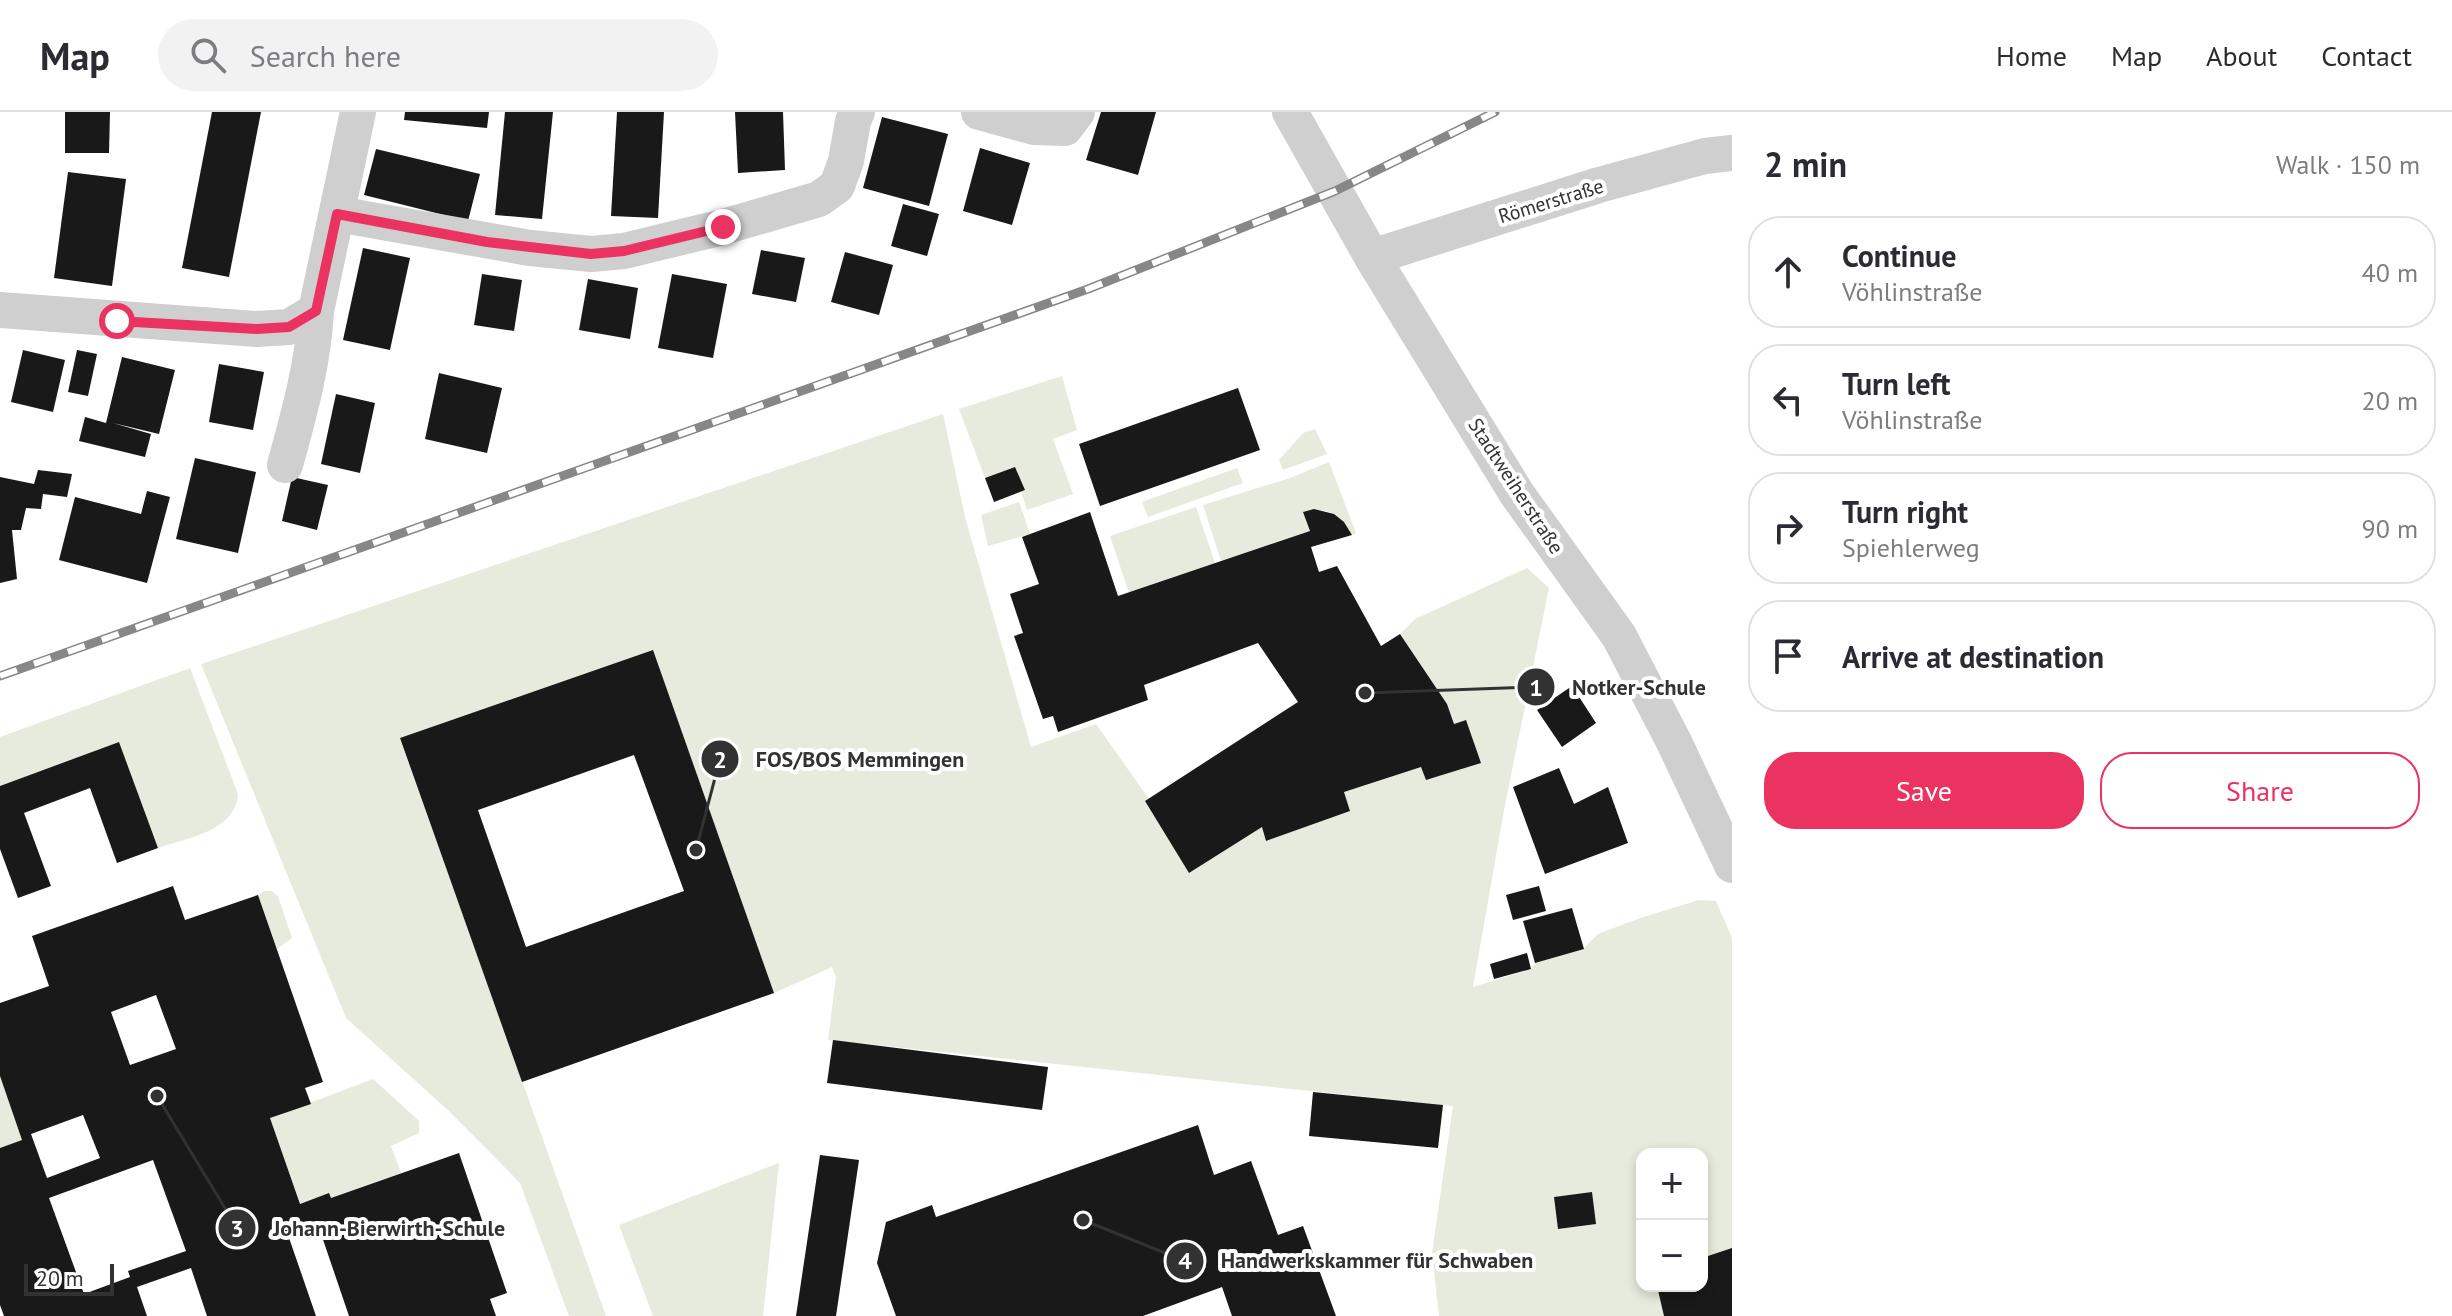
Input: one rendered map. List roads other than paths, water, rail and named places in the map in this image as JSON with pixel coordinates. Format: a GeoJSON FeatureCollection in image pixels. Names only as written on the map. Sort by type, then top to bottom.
{"type":"FeatureCollection","features":[{"type":"Feature","properties":{"kind":"street"},"geometry":{"type":"LineString","coordinates":[[285,465],[307,382],[316,311],[358,112]]}},
{"type":"Feature","properties":{"kind":"street"},"geometry":{"type":"LineString","coordinates":[[337,214],[516,246],[591,254],[624,251],[819,199],[837,186],[857,112]]}},
{"type":"Feature","properties":{"kind":"street"},"geometry":{"type":"LineString","coordinates":[[979,112],[1034,127],[1065,128],[1077,112]]}},
{"type":"Feature","properties":{"kind":"street","name":"Stadtweiherstraße"},"geometry":{"type":"LineString","coordinates":[[1290,112],[1372,257],[1517,494],[1619,636],[1674,742],[1732,865]]}},
{"type":"Feature","properties":{"kind":"street","name":"Römerstraße"},"geometry":{"type":"LineString","coordinates":[[1372,257],[1599,185],[1705,156],[1732,153]]}},
{"type":"Feature","properties":{"kind":"street"},"geometry":{"type":"LineString","coordinates":[[0,310],[257,329],[289,327],[316,311]]}},
{"type":"Feature","properties":{"kind":"railway"},"geometry":{"type":"LineString","coordinates":[[0,676],[1088,289],[1335,191],[1495,112]]}},
{"type":"Feature","properties":{"kind":"place","name":"Notker-Schule"},"geometry":{"type":"Point","coordinates":[1365,693]}},
{"type":"Feature","properties":{"kind":"place","name":"FOS/BOS Memmingen"},"geometry":{"type":"Point","coordinates":[696,850]}},
{"type":"Feature","properties":{"kind":"place","name":"Johann-Bierwirth-Schule"},"geometry":{"type":"Point","coordinates":[157,1096]}},
{"type":"Feature","properties":{"kind":"place","name":"Handwerkskammer für Schwaben"},"geometry":{"type":"Point","coordinates":[1083,1220]}}]}
